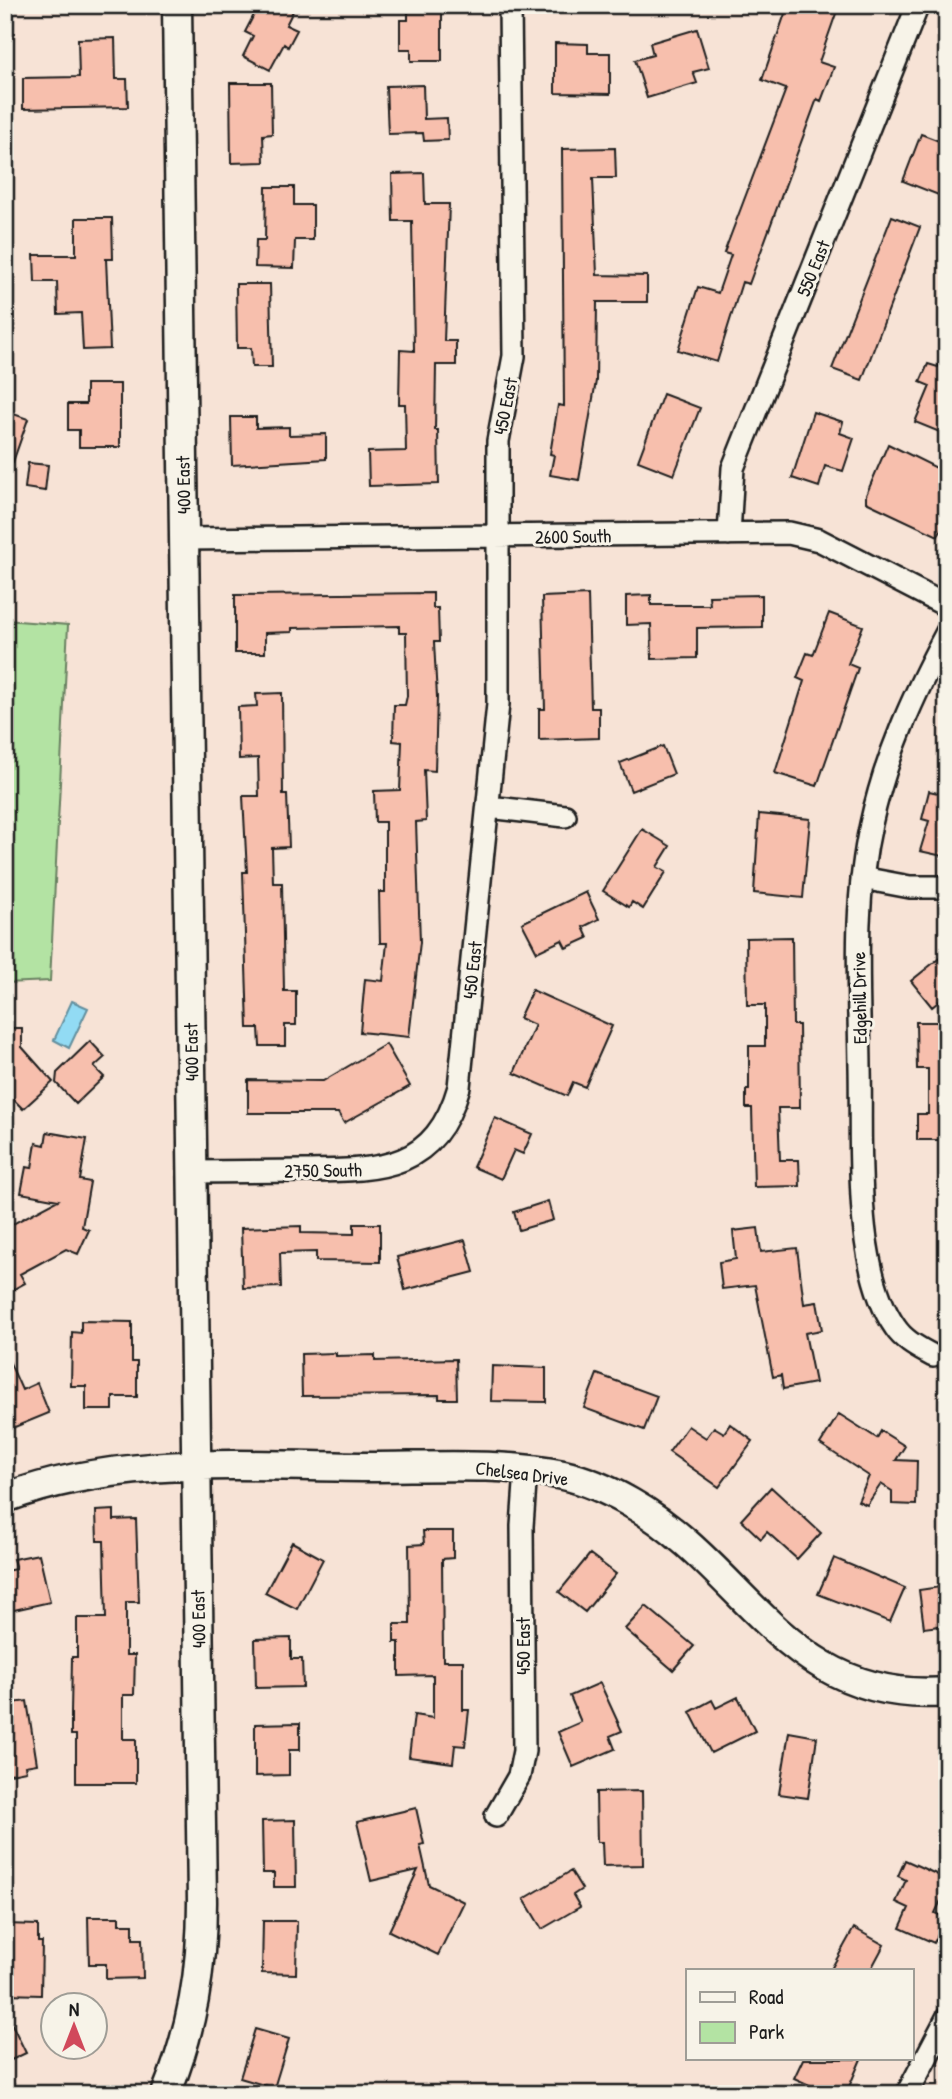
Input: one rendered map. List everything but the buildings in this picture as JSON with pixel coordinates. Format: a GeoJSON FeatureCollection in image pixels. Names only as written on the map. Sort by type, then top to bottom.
{"type":"FeatureCollection","features":[{"type":"Feature","properties":{"kind":"street","name":"400 East"},"geometry":{"type":"LineString","coordinates":[[166,2094],[192,2019],[201,1962],[177,5]]}},
{"type":"Feature","properties":{"kind":"street","name":"450 East"},"geometry":{"type":"LineString","coordinates":[[441,1129],[459,1087],[498,704],[498,441],[514,356],[509,5]]}},
{"type":"Feature","properties":{"kind":"street","name":"550 East"},"geometry":{"type":"LineString","coordinates":[[729,534],[729,491],[733,468],[918,5]]}},
{"type":"Feature","properties":{"kind":"street","name":"2600 South"},"geometry":{"type":"LineString","coordinates":[[183,539],[789,533],[819,540],[947,606]]}},
{"type":"Feature","properties":{"kind":"street","name":"Edgehill Drive"},"geometry":{"type":"LineString","coordinates":[[933,1356],[913,1345],[895,1328],[885,1308],[867,1246],[862,1189],[859,986],[862,878],[870,827],[888,759],[915,692],[947,632]]}},
{"type":"Feature","properties":{"kind":"street"},"geometry":{"type":"LineString","coordinates":[[489,807],[565,816]]}},
{"type":"Feature","properties":{"kind":"street"},"geometry":{"type":"LineString","coordinates":[[862,878],[910,887],[947,887]]}},
{"type":"Feature","properties":{"kind":"street","name":"2750 South"},"geometry":{"type":"LineString","coordinates":[[192,1172],[382,1168],[410,1158],[441,1129]]}},
{"type":"Feature","properties":{"kind":"street","name":"Chelsea Drive"},"geometry":{"type":"LineString","coordinates":[[5,1498],[86,1477],[195,1466],[468,1467],[526,1470],[587,1482],[621,1497],[676,1534],[787,1642],[827,1669],[889,1690],[947,1692]]}},
{"type":"Feature","properties":{"kind":"street","name":"450 East"},"geometry":{"type":"LineString","coordinates":[[496,1816],[519,1776],[524,1751],[522,1526],[526,1470]]}},
{"type":"Feature","properties":{"kind":"street"},"geometry":{"type":"LineString","coordinates":[[907,2094],[947,2018]]}},
{"type":"Feature","properties":{"kind":"green space"},"geometry":{"type":"Polygon","coordinates":[[[5,620],[68,625],[50,981],[5,983],[5,620]]]}},
{"type":"Feature","properties":{"kind":"water"},"geometry":{"type":"Polygon","coordinates":[[[72,1001],[88,1008],[69,1048],[54,1040],[72,1001]]]}}]}
